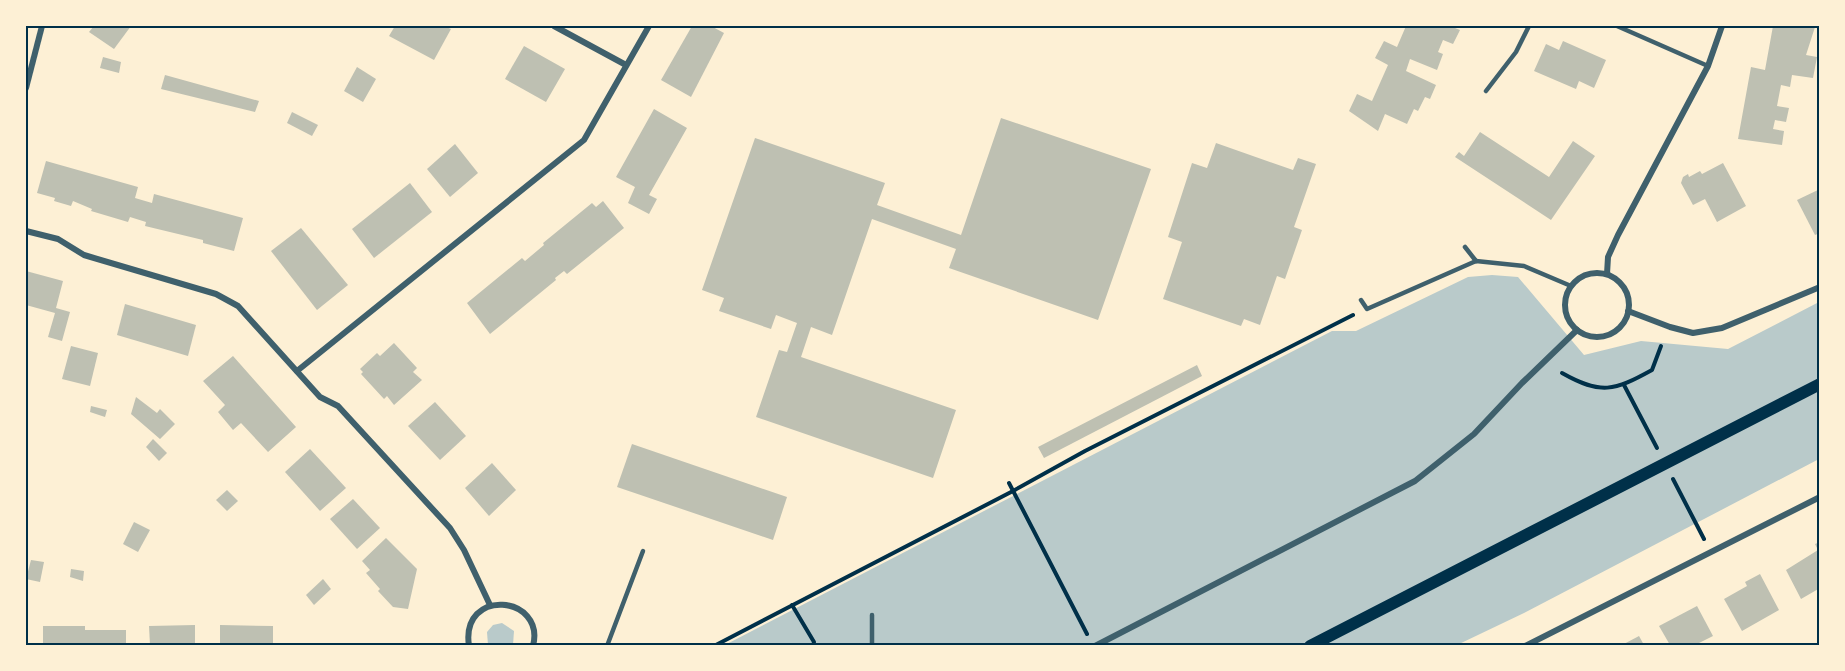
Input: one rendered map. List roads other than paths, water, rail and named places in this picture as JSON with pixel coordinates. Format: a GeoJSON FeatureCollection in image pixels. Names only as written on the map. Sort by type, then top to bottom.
{"type":"FeatureCollection","features":[{"type":"Feature","properties":{"kind":"main road"},"geometry":{"type":"LineString","coordinates":[[1310,645],[1820,384]]}},
{"type":"Feature","properties":{"kind":"street"},"geometry":{"type":"LineString","coordinates":[[26,88],[42,26]]}},
{"type":"Feature","properties":{"kind":"street"},"geometry":{"type":"LineString","coordinates":[[554,26],[626,65]]}},
{"type":"Feature","properties":{"kind":"street"},"geometry":{"type":"LineString","coordinates":[[297,371],[584,140],[649,26]]}},
{"type":"Feature","properties":{"kind":"street"},"geometry":{"type":"LineString","coordinates":[[1606,274],[1608,257],[1708,66],[1722,26]]}},
{"type":"Feature","properties":{"kind":"street"},"geometry":{"type":"LineString","coordinates":[[26,231],[58,239],[84,255],[216,294],[238,306],[320,397],[338,406],[450,528],[464,549],[490,605]]}},
{"type":"Feature","properties":{"kind":"street"},"geometry":{"type":"LineString","coordinates":[[1587,274],[1606,274],[1622,285],[1629,302],[1628,311],[1624,321],[1608,335],[1597,337],[1577,330],[1570,323],[1564,304],[1571,286],[1587,274]]}},
{"type":"Feature","properties":{"kind":"street"},"geometry":{"type":"LineString","coordinates":[[1628,311],[1693,333],[1722,328],[1820,287]]}},
{"type":"Feature","properties":{"kind":"street"},"geometry":{"type":"LineString","coordinates":[[1095,645],[1415,481],[1474,434],[1577,330]]}},
{"type":"Feature","properties":{"kind":"street"},"geometry":{"type":"LineString","coordinates":[[1525,645],[1820,497]]}},
{"type":"Feature","properties":{"kind":"street"},"geometry":{"type":"LineString","coordinates":[[469,645],[469,627],[474,618],[490,605],[513,606],[522,612],[534,631],[533,645]]}},
{"type":"Feature","properties":{"kind":"street"},"geometry":{"type":"LineString","coordinates":[[1544,637],[1547,645]]}},
{"type":"Feature","properties":{"kind":"lane"},"geometry":{"type":"LineString","coordinates":[[1486,91],[1516,52],[1529,26]]}},
{"type":"Feature","properties":{"kind":"lane"},"geometry":{"type":"LineString","coordinates":[[1617,26],[1708,66]]}},
{"type":"Feature","properties":{"kind":"lane"},"geometry":{"type":"LineString","coordinates":[[1465,247],[1476,261]]}},
{"type":"Feature","properties":{"kind":"lane"},"geometry":{"type":"LineString","coordinates":[[1361,300],[1367,309],[1476,261],[1524,266],[1571,286]]}},
{"type":"Feature","properties":{"kind":"lane"},"geometry":{"type":"LineString","coordinates":[[607,645],[642,551]]}},
{"type":"Feature","properties":{"kind":"lane"},"geometry":{"type":"LineString","coordinates":[[872,615],[872,645]]}}]}
